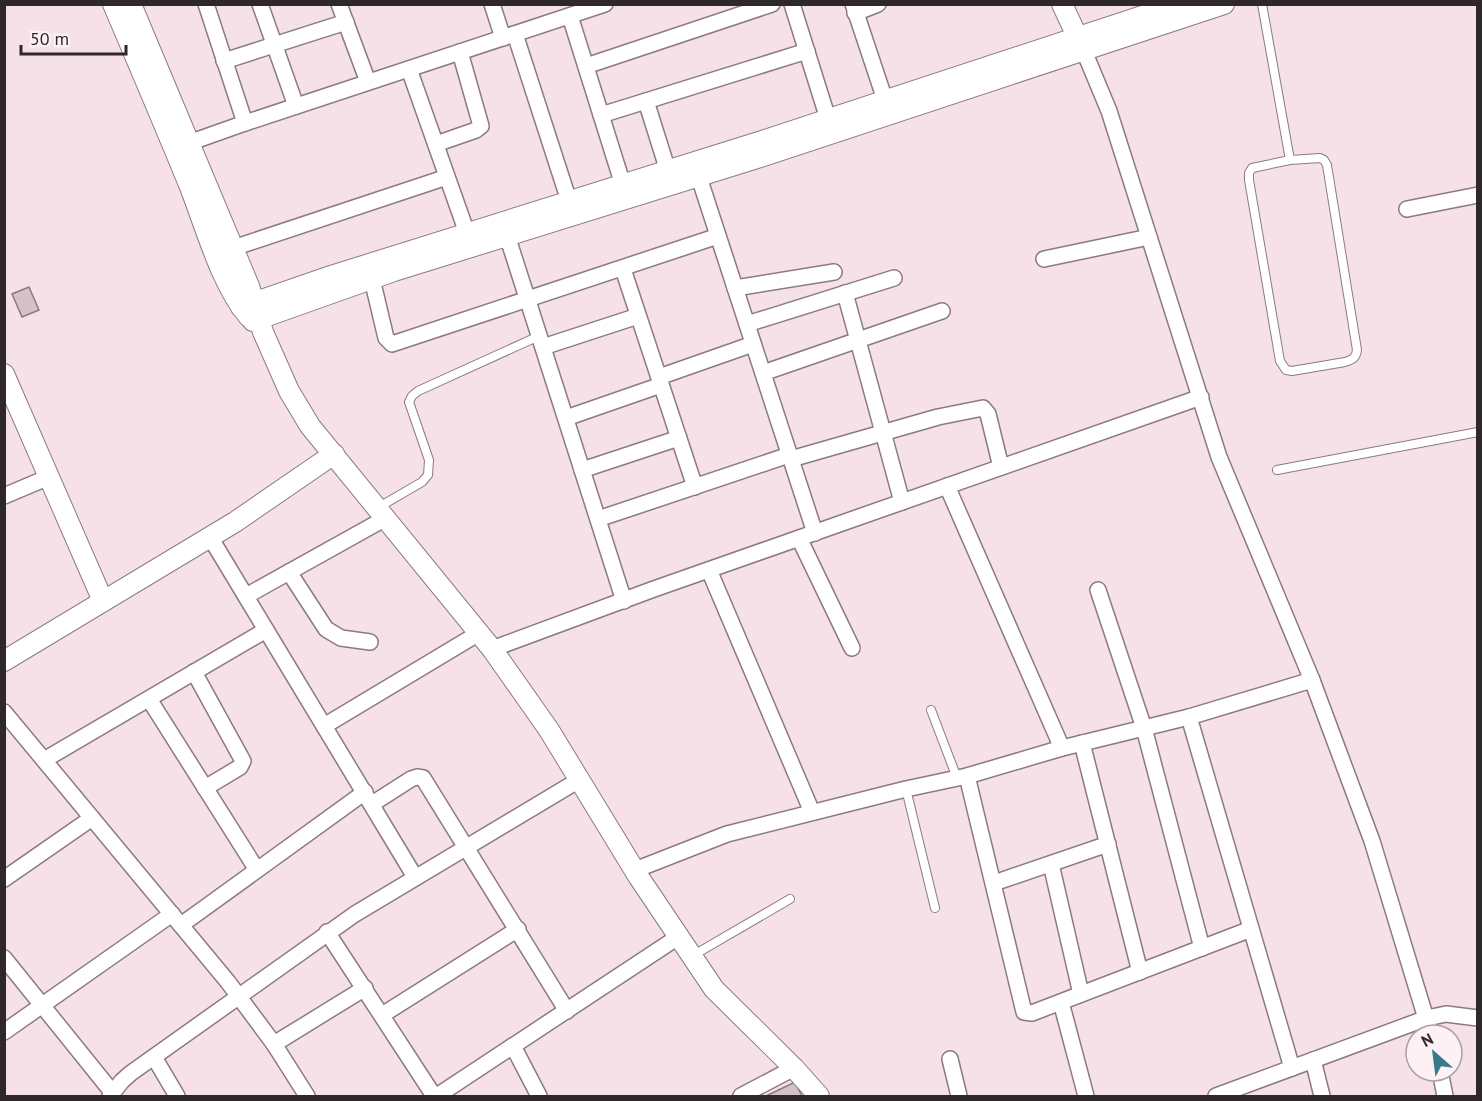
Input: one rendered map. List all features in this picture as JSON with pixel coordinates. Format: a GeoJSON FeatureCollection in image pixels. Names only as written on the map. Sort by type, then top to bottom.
{"type":"FeatureCollection","features":[{"type":"Feature","properties":{"kind":"street"},"geometry":{"type":"LineString","coordinates":[[113,4],[233,248],[254,316],[299,409],[492,649],[549,730],[635,870],[714,989],[819,1096]]}},
{"type":"Feature","properties":{"kind":"street"},"geometry":{"type":"LineString","coordinates":[[131,4],[226,279],[254,316]]}},
{"type":"Feature","properties":{"kind":"street"},"geometry":{"type":"LineString","coordinates":[[206,4],[244,123]]}},
{"type":"Feature","properties":{"kind":"street"},"geometry":{"type":"LineString","coordinates":[[260,4],[296,106]]}},
{"type":"Feature","properties":{"kind":"street"},"geometry":{"type":"LineString","coordinates":[[339,4],[368,82]]}},
{"type":"Feature","properties":{"kind":"street"},"geometry":{"type":"LineString","coordinates":[[492,4],[509,36],[569,201]]}},
{"type":"Feature","properties":{"kind":"street"},"geometry":{"type":"LineString","coordinates":[[181,146],[244,123],[605,4]]}},
{"type":"Feature","properties":{"kind":"street"},"geometry":{"type":"LineString","coordinates":[[586,66],[772,4]]}},
{"type":"Feature","properties":{"kind":"street"},"geometry":{"type":"LineString","coordinates":[[792,4],[828,120]]}},
{"type":"Feature","properties":{"kind":"street"},"geometry":{"type":"LineString","coordinates":[[878,4],[854,9],[887,108]]}},
{"type":"Feature","properties":{"kind":"street"},"geometry":{"type":"LineString","coordinates":[[1062,4],[1109,111],[1219,458],[1312,680],[1372,841],[1428,1023]]}},
{"type":"Feature","properties":{"kind":"street"},"geometry":{"type":"LineString","coordinates":[[1081,44],[1179,4]]}},
{"type":"Feature","properties":{"kind":"street"},"geometry":{"type":"LineString","coordinates":[[254,316],[467,233],[505,229],[1081,44],[1224,4]]}},
{"type":"Feature","properties":{"kind":"street"},"geometry":{"type":"LineString","coordinates":[[570,16],[623,185]]}},
{"type":"Feature","properties":{"kind":"street"},"geometry":{"type":"LineString","coordinates":[[224,61],[346,22]]}},
{"type":"Feature","properties":{"kind":"street"},"geometry":{"type":"LineString","coordinates":[[601,115],[807,51]]}},
{"type":"Feature","properties":{"kind":"street"},"geometry":{"type":"LineString","coordinates":[[436,144],[476,130],[481,126],[460,52]]}},
{"type":"Feature","properties":{"kind":"street"},"geometry":{"type":"LineString","coordinates":[[409,69],[467,233]]}},
{"type":"Feature","properties":{"kind":"street"},"geometry":{"type":"LineString","coordinates":[[646,101],[668,171]]}},
{"type":"Feature","properties":{"kind":"street"},"geometry":{"type":"LineString","coordinates":[[254,316],[372,279],[505,229],[569,201],[668,171],[697,169],[828,120],[887,108]]}},
{"type":"Feature","properties":{"kind":"street"},"geometry":{"type":"LineString","coordinates":[[697,169],[814,533]]}},
{"type":"Feature","properties":{"kind":"street"},"geometry":{"type":"LineString","coordinates":[[233,248],[447,177]]}},
{"type":"Feature","properties":{"kind":"street"},"geometry":{"type":"LineString","coordinates":[[1407,209],[1478,195]]}},
{"type":"Feature","properties":{"kind":"street"},"geometry":{"type":"LineString","coordinates":[[505,229],[624,601]]}},
{"type":"Feature","properties":{"kind":"street"},"geometry":{"type":"LineString","coordinates":[[372,279],[386,338],[392,344],[718,236]]}},
{"type":"Feature","properties":{"kind":"street"},"geometry":{"type":"LineString","coordinates":[[1044,259],[1149,237]]}},
{"type":"Feature","properties":{"kind":"street"},"geometry":{"type":"LineString","coordinates":[[623,269],[695,487]]}},
{"type":"Feature","properties":{"kind":"street"},"geometry":{"type":"LineString","coordinates":[[735,288],[834,272]]}},
{"type":"Feature","properties":{"kind":"street"},"geometry":{"type":"LineString","coordinates":[[747,324],[894,278]]}},
{"type":"Feature","properties":{"kind":"street"},"geometry":{"type":"LineString","coordinates":[[845,293],[902,502]]}},
{"type":"Feature","properties":{"kind":"street"},"geometry":{"type":"LineString","coordinates":[[763,373],[942,312]]}},
{"type":"Feature","properties":{"kind":"street"},"geometry":{"type":"LineString","coordinates":[[541,341],[638,316]]}},
{"type":"Feature","properties":{"kind":"street"},"geometry":{"type":"LineString","coordinates":[[566,418],[753,345]]}},
{"type":"Feature","properties":{"kind":"street"},"geometry":{"type":"LineString","coordinates":[[4,374],[103,601]]}},
{"type":"Feature","properties":{"kind":"street"},"geometry":{"type":"LineString","coordinates":[[492,649],[1201,397]]}},
{"type":"Feature","properties":{"kind":"street"},"geometry":{"type":"LineString","coordinates":[[598,519],[790,457],[938,417],[983,408],[988,414],[1001,467]]}},
{"type":"Feature","properties":{"kind":"street"},"geometry":{"type":"LineString","coordinates":[[582,470],[679,438]]}},
{"type":"Feature","properties":{"kind":"street"},"geometry":{"type":"LineString","coordinates":[[4,661],[210,537],[334,454]]}},
{"type":"Feature","properties":{"kind":"street"},"geometry":{"type":"LineString","coordinates":[[4,496],[49,477]]}},
{"type":"Feature","properties":{"kind":"street"},"geometry":{"type":"LineString","coordinates":[[947,486],[1062,748]]}},
{"type":"Feature","properties":{"kind":"street"},"geometry":{"type":"LineString","coordinates":[[246,596],[289,572],[382,513]]}},
{"type":"Feature","properties":{"kind":"street"},"geometry":{"type":"LineString","coordinates":[[210,537],[415,877]]}},
{"type":"Feature","properties":{"kind":"street"},"geometry":{"type":"LineString","coordinates":[[800,538],[852,648]]}},
{"type":"Feature","properties":{"kind":"street"},"geometry":{"type":"LineString","coordinates":[[709,570],[812,812]]}},
{"type":"Feature","properties":{"kind":"street"},"geometry":{"type":"LineString","coordinates":[[289,572],[326,629],[341,638],[370,642]]}},
{"type":"Feature","properties":{"kind":"street"},"geometry":{"type":"LineString","coordinates":[[1098,590],[1144,728],[1202,948]]}},
{"type":"Feature","properties":{"kind":"street"},"geometry":{"type":"LineString","coordinates":[[45,760],[266,630]]}},
{"type":"Feature","properties":{"kind":"street"},"geometry":{"type":"LineString","coordinates":[[324,726],[479,633]]}},
{"type":"Feature","properties":{"kind":"street"},"geometry":{"type":"LineString","coordinates":[[194,672],[243,761],[240,767],[205,788]]}},
{"type":"Feature","properties":{"kind":"street"},"geometry":{"type":"LineString","coordinates":[[635,870],[727,834],[962,777],[1062,748],[1189,717],[1312,680]]}},
{"type":"Feature","properties":{"kind":"street"},"geometry":{"type":"LineString","coordinates":[[149,699],[257,870]]}},
{"type":"Feature","properties":{"kind":"street"},"geometry":{"type":"LineString","coordinates":[[4,712],[238,996],[274,1044],[307,1096]]}},
{"type":"Feature","properties":{"kind":"street"},"geometry":{"type":"LineString","coordinates":[[1189,717],[1292,1068]]}},
{"type":"Feature","properties":{"kind":"street"},"geometry":{"type":"LineString","coordinates":[[1082,743],[1140,972]]}},
{"type":"Feature","properties":{"kind":"street"},"geometry":{"type":"LineString","coordinates":[[4,1032],[176,919],[368,798],[417,777],[423,778],[567,1011]]}},
{"type":"Feature","properties":{"kind":"street"},"geometry":{"type":"LineString","coordinates":[[962,777],[994,883],[1024,1012],[1032,1013],[1251,929]]}},
{"type":"Feature","properties":{"kind":"street"},"geometry":{"type":"LineString","coordinates":[[4,958],[111,1094],[122,1081],[154,1057],[327,932],[579,780]]}},
{"type":"Feature","properties":{"kind":"street"},"geometry":{"type":"LineString","coordinates":[[4,879],[93,818]]}},
{"type":"Feature","properties":{"kind":"street"},"geometry":{"type":"LineString","coordinates":[[994,883],[1108,844]]}},
{"type":"Feature","properties":{"kind":"street"},"geometry":{"type":"LineString","coordinates":[[1051,864],[1081,994]]}},
{"type":"Feature","properties":{"kind":"street"},"geometry":{"type":"LineString","coordinates":[[382,1015],[518,929]]}},
{"type":"Feature","properties":{"kind":"street"},"geometry":{"type":"LineString","coordinates":[[327,932],[435,1096],[678,937]]}},
{"type":"Feature","properties":{"kind":"street"},"geometry":{"type":"LineString","coordinates":[[274,1044],[365,988]]}},
{"type":"Feature","properties":{"kind":"street"},"geometry":{"type":"LineString","coordinates":[[1061,1002],[1086,1096]]}},
{"type":"Feature","properties":{"kind":"street"},"geometry":{"type":"LineString","coordinates":[[1216,1096],[1427,1018],[1446,1014],[1478,1018]]}},
{"type":"Feature","properties":{"kind":"street"},"geometry":{"type":"LineString","coordinates":[[513,1046],[539,1096]]}},
{"type":"Feature","properties":{"kind":"street"},"geometry":{"type":"LineString","coordinates":[[154,1057],[177,1096]]}},
{"type":"Feature","properties":{"kind":"street"},"geometry":{"type":"LineString","coordinates":[[950,1059],[959,1096]]}},
{"type":"Feature","properties":{"kind":"street"},"geometry":{"type":"LineString","coordinates":[[1313,1060],[1322,1096]]}},
{"type":"Feature","properties":{"kind":"street"},"geometry":{"type":"LineString","coordinates":[[741,1096],[794,1068]]}},
{"type":"Feature","properties":{"kind":"lane"},"geometry":{"type":"LineString","coordinates":[[1262,4],[1290,160]]}},
{"type":"Feature","properties":{"kind":"lane"},"geometry":{"type":"LineString","coordinates":[[1320,158],[1327,165],[1357,350],[1352,360],[1292,371],[1286,370],[1280,361],[1249,173],[1252,168],[1259,165],[1290,160],[1320,158]]}},
{"type":"Feature","properties":{"kind":"lane"},"geometry":{"type":"LineString","coordinates":[[382,513],[428,475],[429,460],[409,402],[412,396],[418,391],[541,341]]}},
{"type":"Feature","properties":{"kind":"lane"},"geometry":{"type":"LineString","coordinates":[[1277,470],[1478,432]]}},
{"type":"Feature","properties":{"kind":"lane"},"geometry":{"type":"LineString","coordinates":[[931,710],[962,777]]}},
{"type":"Feature","properties":{"kind":"lane"},"geometry":{"type":"LineString","coordinates":[[906,789],[935,908]]}},
{"type":"Feature","properties":{"kind":"lane"},"geometry":{"type":"LineString","coordinates":[[691,957],[790,899]]}},
{"type":"Feature","properties":{"kind":"building"},"geometry":{"type":"Polygon","coordinates":[[[29,287],[39,310],[22,317],[12,294],[29,287]]]}},
{"type":"Feature","properties":{"kind":"building"},"geometry":{"type":"Polygon","coordinates":[[[795,1082],[802,1096],[766,1096],[795,1082]]]}}]}
